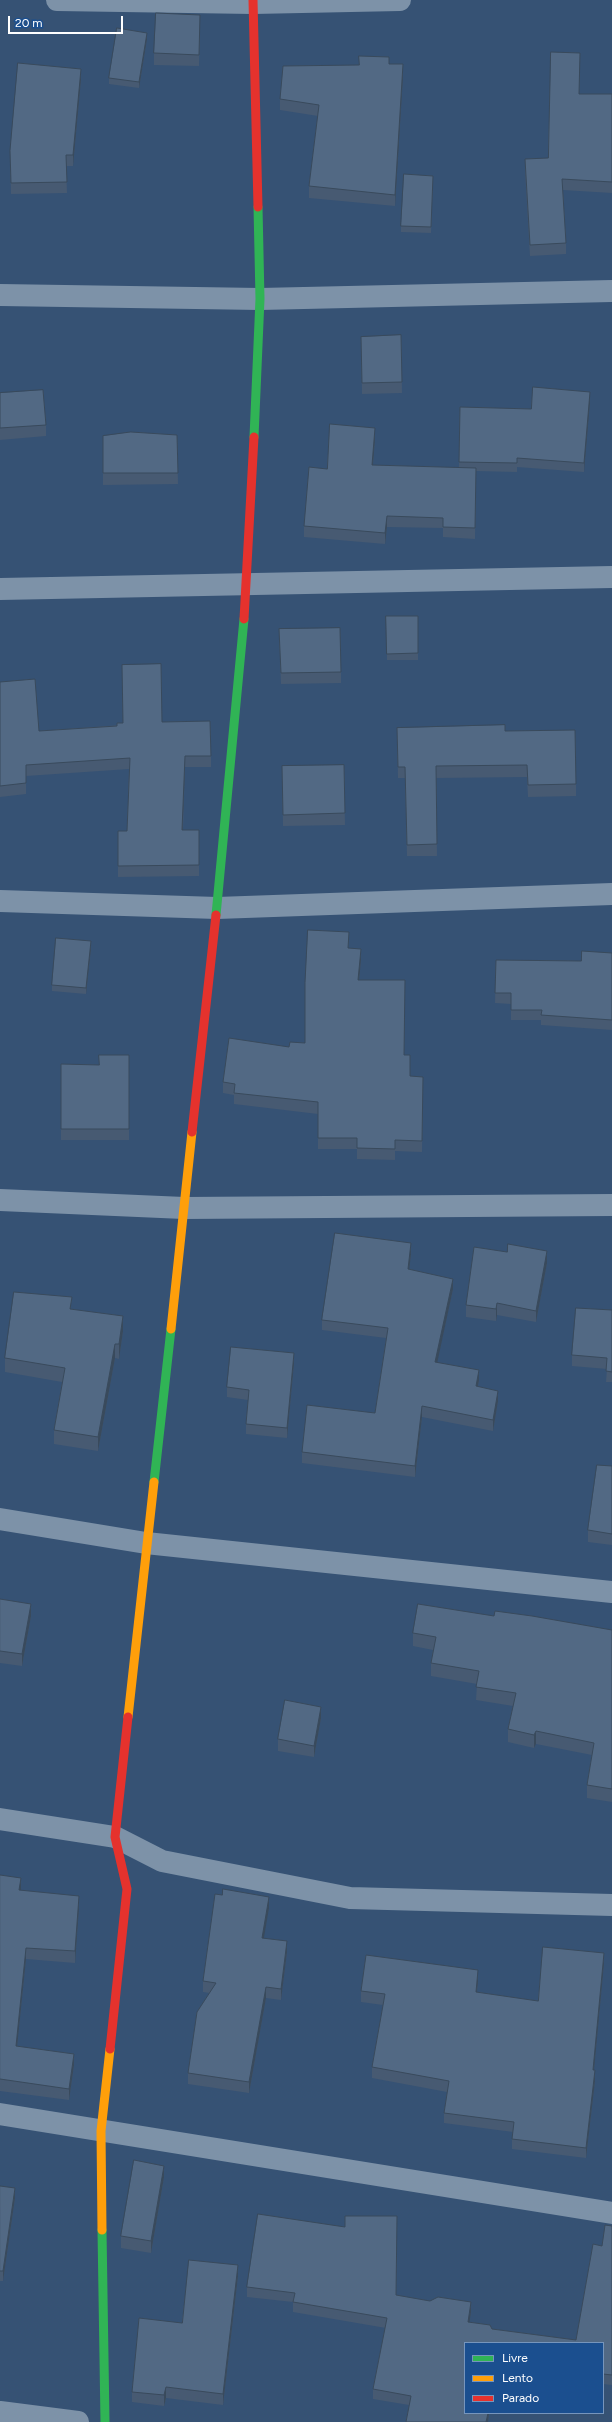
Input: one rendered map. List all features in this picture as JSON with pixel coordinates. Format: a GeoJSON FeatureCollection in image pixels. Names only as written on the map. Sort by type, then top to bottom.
{"type":"FeatureCollection","features":[{"type":"Feature","properties":{"kind":"street"},"geometry":{"type":"LineString","coordinates":[[57,0],[400,0]]}},
{"type":"Feature","properties":{"kind":"street"},"geometry":{"type":"LineString","coordinates":[[105,2422],[101,2130],[127,1889],[115,1837],[146,1543],[217,908],[247,583],[260,299],[253,1]]}},
{"type":"Feature","properties":{"kind":"street"},"geometry":{"type":"LineString","coordinates":[[0,295],[260,299],[612,291]]}},
{"type":"Feature","properties":{"kind":"street"},"geometry":{"type":"LineString","coordinates":[[0,589],[612,577]]}},
{"type":"Feature","properties":{"kind":"street"},"geometry":{"type":"LineString","coordinates":[[0,901],[217,908],[612,894]]}},
{"type":"Feature","properties":{"kind":"street"},"geometry":{"type":"LineString","coordinates":[[0,1200],[184,1208],[612,1205]]}},
{"type":"Feature","properties":{"kind":"street"},"geometry":{"type":"LineString","coordinates":[[0,1519],[146,1543],[612,1592]]}},
{"type":"Feature","properties":{"kind":"street"},"geometry":{"type":"LineString","coordinates":[[0,1819],[115,1837],[162,1861],[350,1898],[612,1905]]}},
{"type":"Feature","properties":{"kind":"street"},"geometry":{"type":"LineString","coordinates":[[0,2114],[612,2213]]}},
{"type":"Feature","properties":{"kind":"street"},"geometry":{"type":"LineString","coordinates":[[0,2412],[78,2422]]}},
{"type":"Feature","properties":{"kind":"building"},"geometry":{"type":"Polygon","coordinates":[[[156,13],[200,15],[199,55],[154,53],[156,13]]]}},
{"type":"Feature","properties":{"kind":"building"},"geometry":{"type":"Polygon","coordinates":[[[117,28],[147,33],[139,82],[109,78],[117,28]]]}},
{"type":"Feature","properties":{"kind":"building"},"geometry":{"type":"Polygon","coordinates":[[[551,52],[580,53],[579,94],[612,94],[612,182],[562,179],[566,243],[530,245],[525,159],[548,158],[551,52]]]}},
{"type":"Feature","properties":{"kind":"building"},"geometry":{"type":"Polygon","coordinates":[[[359,56],[389,57],[389,64],[403,64],[395,195],[309,186],[319,105],[280,99],[283,66],[359,65],[359,56]]]}},
{"type":"Feature","properties":{"kind":"building"},"geometry":{"type":"Polygon","coordinates":[[[18,63],[81,69],[73,155],[66,155],[67,182],[11,183],[10,151],[18,63]]]}},
{"type":"Feature","properties":{"kind":"building"},"geometry":{"type":"Polygon","coordinates":[[[404,174],[433,176],[431,227],[401,226],[404,174]]]}},
{"type":"Feature","properties":{"kind":"building"},"geometry":{"type":"Polygon","coordinates":[[[401,335],[402,382],[362,383],[361,337],[401,335]]]}},
{"type":"Feature","properties":{"kind":"building"},"geometry":{"type":"Polygon","coordinates":[[[533,387],[590,392],[584,463],[517,458],[517,463],[459,462],[460,407],[531,409],[533,387]]]}},
{"type":"Feature","properties":{"kind":"building"},"geometry":{"type":"Polygon","coordinates":[[[43,390],[46,425],[0,428],[0,393],[43,390]]]}},
{"type":"Feature","properties":{"kind":"building"},"geometry":{"type":"Polygon","coordinates":[[[330,424],[375,428],[372,465],[476,468],[475,528],[443,527],[443,518],[387,516],[385,533],[304,526],[309,467],[327,469],[330,424]]]}},
{"type":"Feature","properties":{"kind":"building"},"geometry":{"type":"Polygon","coordinates":[[[131,432],[177,435],[178,473],[103,473],[103,436],[131,432]]]}},
{"type":"Feature","properties":{"kind":"building"},"geometry":{"type":"Polygon","coordinates":[[[386,616],[418,616],[418,653],[387,654],[386,616]]]}},
{"type":"Feature","properties":{"kind":"building"},"geometry":{"type":"Polygon","coordinates":[[[340,628],[341,672],[281,673],[279,629],[340,628]]]}},
{"type":"Feature","properties":{"kind":"building"},"geometry":{"type":"Polygon","coordinates":[[[161,664],[162,722],[210,721],[211,756],[185,756],[182,830],[199,830],[199,865],[118,866],[118,831],[127,831],[130,758],[26,765],[26,783],[0,786],[0,682],[35,679],[39,731],[117,726],[117,723],[123,723],[122,665],[161,664]]]}},
{"type":"Feature","properties":{"kind":"building"},"geometry":{"type":"Polygon","coordinates":[[[505,725],[505,731],[575,730],[576,784],[528,785],[527,765],[436,766],[437,844],[407,845],[405,767],[398,767],[397,728],[505,725]]]}},
{"type":"Feature","properties":{"kind":"building"},"geometry":{"type":"Polygon","coordinates":[[[344,765],[345,813],[283,815],[282,766],[344,765]]]}},
{"type":"Feature","properties":{"kind":"building"},"geometry":{"type":"Polygon","coordinates":[[[308,930],[349,932],[348,948],[361,949],[358,980],[405,980],[404,1055],[410,1055],[410,1076],[423,1077],[422,1141],[395,1140],[395,1149],[357,1148],[357,1138],[318,1138],[318,1102],[234,1093],[235,1084],[223,1082],[229,1038],[289,1047],[290,1042],[305,1043],[305,983],[308,930]]]}},
{"type":"Feature","properties":{"kind":"building"},"geometry":{"type":"Polygon","coordinates":[[[56,938],[91,941],[86,988],[52,985],[56,938]]]}},
{"type":"Feature","properties":{"kind":"building"},"geometry":{"type":"Polygon","coordinates":[[[582,951],[612,953],[612,1020],[541,1015],[542,1010],[511,1010],[511,993],[495,993],[496,960],[581,961],[582,951]]]}},
{"type":"Feature","properties":{"kind":"building"},"geometry":{"type":"Polygon","coordinates":[[[99,1055],[129,1055],[129,1129],[61,1129],[61,1064],[99,1065],[99,1055]]]}},
{"type":"Feature","properties":{"kind":"building"},"geometry":{"type":"Polygon","coordinates":[[[335,1233],[411,1243],[408,1269],[453,1279],[435,1362],[479,1370],[476,1386],[498,1391],[493,1420],[422,1406],[415,1466],[302,1452],[307,1405],[375,1413],[388,1328],[322,1320],[335,1233]]]}},
{"type":"Feature","properties":{"kind":"building"},"geometry":{"type":"Polygon","coordinates":[[[508,1244],[547,1251],[536,1311],[497,1303],[496,1309],[466,1305],[474,1247],[507,1252],[508,1244]]]}},
{"type":"Feature","properties":{"kind":"building"},"geometry":{"type":"Polygon","coordinates":[[[14,1292],[72,1297],[70,1309],[123,1316],[119,1344],[115,1344],[98,1437],[54,1430],[65,1368],[5,1358],[14,1292]]]}},
{"type":"Feature","properties":{"kind":"building"},"geometry":{"type":"Polygon","coordinates":[[[576,1308],[612,1310],[612,1372],[606,1371],[607,1358],[572,1355],[576,1308]]]}},
{"type":"Feature","properties":{"kind":"building"},"geometry":{"type":"Polygon","coordinates":[[[231,1347],[294,1353],[287,1428],[246,1424],[249,1390],[227,1387],[231,1347]]]}},
{"type":"Feature","properties":{"kind":"building"},"geometry":{"type":"Polygon","coordinates":[[[597,1465],[612,1466],[612,1534],[588,1530],[597,1465]]]}},
{"type":"Feature","properties":{"kind":"building"},"geometry":{"type":"Polygon","coordinates":[[[0,1599],[31,1604],[22,1654],[0,1651],[0,1599]]]}},
{"type":"Feature","properties":{"kind":"building"},"geometry":{"type":"Polygon","coordinates":[[[418,1604],[494,1616],[495,1611],[612,1630],[612,1789],[587,1785],[594,1743],[536,1731],[534,1735],[508,1729],[516,1693],[476,1687],[479,1671],[431,1663],[436,1637],[413,1633],[418,1604]]]}},
{"type":"Feature","properties":{"kind":"building"},"geometry":{"type":"Polygon","coordinates":[[[285,1700],[321,1707],[314,1746],[278,1739],[285,1700]]]}},
{"type":"Feature","properties":{"kind":"building"},"geometry":{"type":"Polygon","coordinates":[[[0,1875],[21,1878],[19,1890],[79,1896],[75,1951],[26,1948],[16,2046],[74,2054],[69,2089],[0,2079],[0,1875]]]}},
{"type":"Feature","properties":{"kind":"building"},"geometry":{"type":"Polygon","coordinates":[[[223,1889],[269,1897],[262,1938],[287,1941],[281,1989],[266,1987],[249,2082],[188,2073],[197,2012],[216,1983],[203,1981],[215,1894],[222,1895],[223,1889]]]}},
{"type":"Feature","properties":{"kind":"building"},"geometry":{"type":"Polygon","coordinates":[[[543,1947],[604,1953],[593,2070],[595,2070],[586,2148],[512,2139],[514,2122],[444,2113],[449,2081],[372,2067],[385,1994],[361,1991],[366,1955],[478,1970],[476,1992],[538,2001],[543,1947]]]}},
{"type":"Feature","properties":{"kind":"building"},"geometry":{"type":"Polygon","coordinates":[[[134,2160],[164,2166],[151,2241],[121,2236],[134,2160]]]}},
{"type":"Feature","properties":{"kind":"building"},"geometry":{"type":"Polygon","coordinates":[[[0,2186],[15,2188],[3,2271],[0,2271],[0,2186]]]}},
{"type":"Feature","properties":{"kind":"building"},"geometry":{"type":"Polygon","coordinates":[[[258,2214],[345,2227],[345,2216],[397,2216],[396,2295],[430,2301],[438,2297],[471,2302],[468,2322],[490,2325],[492,2329],[576,2340],[593,2244],[602,2246],[605,2225],[612,2226],[612,2375],[604,2374],[604,2342],[464,2342],[464,2414],[488,2414],[486,2422],[406,2422],[411,2396],[373,2389],[387,2318],[293,2302],[295,2293],[247,2287],[258,2214]]]}},
{"type":"Feature","properties":{"kind":"building"},"geometry":{"type":"Polygon","coordinates":[[[189,2260],[238,2265],[223,2394],[166,2387],[164,2395],[132,2392],[139,2318],[182,2323],[189,2260]]]}},
{"type":"Feature","properties":{"kind":"traffic: fast"},"geometry":{"type":"LineString","coordinates":[[254,437],[260,299],[258,207]]}},
{"type":"Feature","properties":{"kind":"traffic: fast"},"geometry":{"type":"LineString","coordinates":[[216,915],[244,619]]}},
{"type":"Feature","properties":{"kind":"traffic: fast"},"geometry":{"type":"LineString","coordinates":[[154,1482],[171,1329]]}},
{"type":"Feature","properties":{"kind":"traffic: fast"},"geometry":{"type":"LineString","coordinates":[[102,2230],[105,2422]]}},
{"type":"Feature","properties":{"kind":"traffic: slow"},"geometry":{"type":"LineString","coordinates":[[171,1329],[192,1132]]}},
{"type":"Feature","properties":{"kind":"traffic: slow"},"geometry":{"type":"LineString","coordinates":[[128,1717],[154,1482]]}},
{"type":"Feature","properties":{"kind":"traffic: slow"},"geometry":{"type":"LineString","coordinates":[[102,2230],[101,2131],[110,2049]]}},
{"type":"Feature","properties":{"kind":"traffic: jam"},"geometry":{"type":"LineString","coordinates":[[253,0],[258,207]]}},
{"type":"Feature","properties":{"kind":"traffic: jam"},"geometry":{"type":"LineString","coordinates":[[244,619],[254,437]]}},
{"type":"Feature","properties":{"kind":"traffic: jam"},"geometry":{"type":"LineString","coordinates":[[192,1132],[216,915]]}},
{"type":"Feature","properties":{"kind":"traffic: jam"},"geometry":{"type":"LineString","coordinates":[[110,2049],[127,1889],[115,1837],[128,1717]]}}]}
